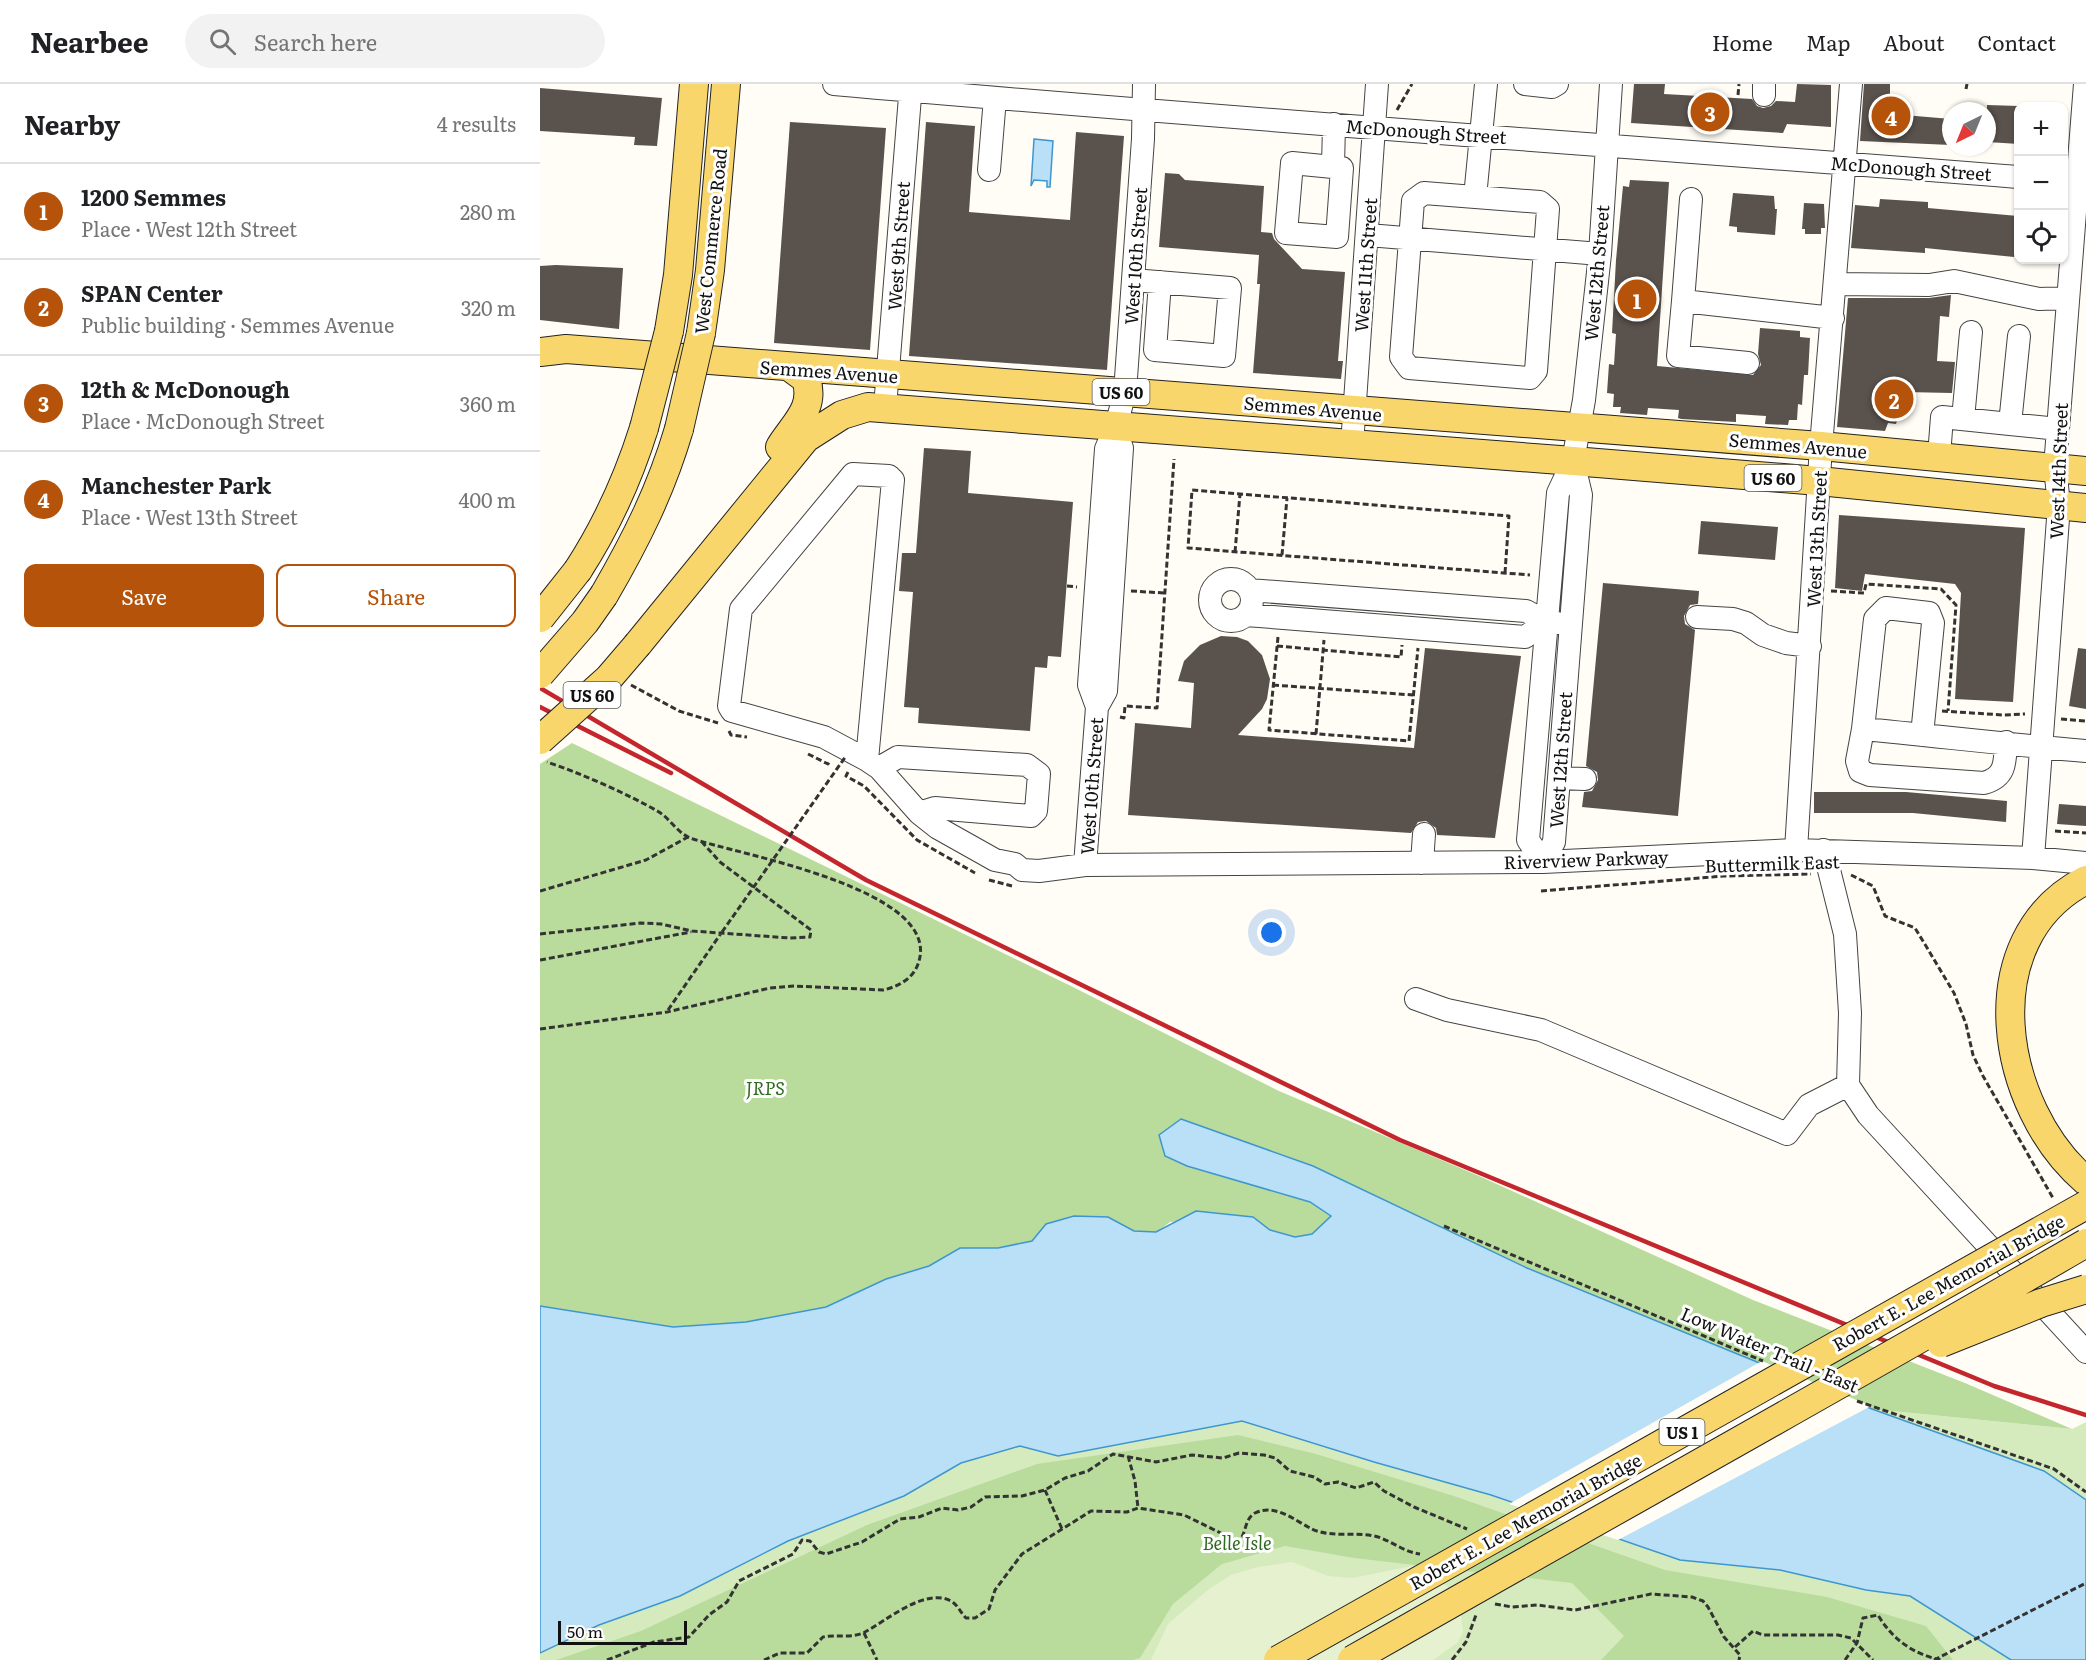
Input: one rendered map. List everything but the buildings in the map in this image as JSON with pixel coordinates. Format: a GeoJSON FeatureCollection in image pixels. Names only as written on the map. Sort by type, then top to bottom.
{"type":"FeatureCollection","features":[{"type":"Feature","properties":{"kind":"main road","name":"West Commerce Road"},"geometry":{"type":"LineString","coordinates":[[540,618],[578,570],[610,517],[624,487],[644,428],[669,331],[678,275],[694,84]]}},
{"type":"Feature","properties":{"kind":"main road","name":"West Commerce Road"},"geometry":{"type":"LineString","coordinates":[[540,674],[585,622],[604,595],[642,531],[667,471],[701,333],[710,270],[726,84]]}},
{"type":"Feature","properties":{"kind":"main road","name":"Semmes Avenue"},"geometry":{"type":"LineString","coordinates":[[549,349],[1821,446],[2086,471]]}},
{"type":"Feature","properties":{"kind":"main road"},"geometry":{"type":"LineString","coordinates":[[742,514],[782,443],[806,410],[809,388],[806,379],[791,368]]}},
{"type":"Feature","properties":{"kind":"main road","name":"Semmes Avenue"},"geometry":{"type":"LineString","coordinates":[[885,407],[1573,461],[2073,507]]}},
{"type":"Feature","properties":{"kind":"main road","name":"US 60"},"geometry":{"type":"LineString","coordinates":[[540,740],[608,679],[795,451],[818,429],[857,410],[885,407]]}},
{"type":"Feature","properties":{"kind":"main road"},"geometry":{"type":"LineString","coordinates":[[2086,880],[2048,906],[2028,932],[2016,963],[2011,1020],[2015,1060],[2034,1112],[2052,1144],[2086,1181]]}},
{"type":"Feature","properties":{"kind":"main road","name":"Robert E. Lee Memorial Bridge"},"geometry":{"type":"LineString","coordinates":[[1278,1660],[2072,1205]]}},
{"type":"Feature","properties":{"kind":"main road","name":"Robert E. Lee Memorial Bridge"},"geometry":{"type":"LineString","coordinates":[[1352,1660],[1617,1508],[1844,1390],[2086,1243]]}},
{"type":"Feature","properties":{"kind":"main road"},"geometry":{"type":"LineString","coordinates":[[1844,1390],[2041,1303],[2086,1289]]}},
{"type":"Feature","properties":{"kind":"street","name":"McDonough Street"},"geometry":{"type":"LineString","coordinates":[[834,84],[910,87],[995,98],[1143,112],[1334,124],[2014,177]]}},
{"type":"Feature","properties":{"kind":"street","name":"West 10th Street"},"geometry":{"type":"LineString","coordinates":[[1085,865],[1097,707],[1089,685],[1106,449],[1116,426],[1125,392],[1144,84]]}},
{"type":"Feature","properties":{"kind":"street","name":"West 11th Street"},"geometry":{"type":"LineString","coordinates":[[1352,445],[1377,84]]}},
{"type":"Feature","properties":{"kind":"street"},"geometry":{"type":"LineString","coordinates":[[1475,197],[1486,84]]}},
{"type":"Feature","properties":{"kind":"street"},"geometry":{"type":"LineString","coordinates":[[1526,84],[1552,87],[1557,84]]}},
{"type":"Feature","properties":{"kind":"street","name":"West 12th Street"},"geometry":{"type":"LineString","coordinates":[[1573,461],[1581,495],[1554,842],[1543,862],[1528,840],[1546,622],[1558,493],[1573,461],[1579,428],[1600,254],[1611,84]]}},
{"type":"Feature","properties":{"kind":"street","name":"West 13th Street"},"geometry":{"type":"LineString","coordinates":[[1796,850],[1821,446],[1851,84]]}},
{"type":"Feature","properties":{"kind":"street","name":"West 14th Street"},"geometry":{"type":"LineString","coordinates":[[2033,858],[2042,747],[2073,507],[2055,467],[2085,84]]}},
{"type":"Feature","properties":{"kind":"street","name":"West 9th Street"},"geometry":{"type":"LineString","coordinates":[[885,407],[910,87]]}},
{"type":"Feature","properties":{"kind":"street"},"geometry":{"type":"LineString","coordinates":[[989,170],[995,98]]}},
{"type":"Feature","properties":{"kind":"street"},"geometry":{"type":"LineString","coordinates":[[1332,167],[1334,124]]}},
{"type":"Feature","properties":{"kind":"street"},"geometry":{"type":"LineString","coordinates":[[1424,193],[1475,197],[1540,202],[1548,209],[1547,250],[1536,371],[1530,378],[1409,368],[1401,357],[1413,201],[1424,193]]}},
{"type":"Feature","properties":{"kind":"street"},"geometry":{"type":"LineString","coordinates":[[1691,199],[1678,356],[1748,363]]}},
{"type":"Feature","properties":{"kind":"street"},"geometry":{"type":"LineString","coordinates":[[1368,235],[1600,254]]}},
{"type":"Feature","properties":{"kind":"street"},"geometry":{"type":"LineString","coordinates":[[1133,280],[1160,282]]}},
{"type":"Feature","properties":{"kind":"street"},"geometry":{"type":"LineString","coordinates":[[1836,284],[1929,285],[1954,281],[2039,299],[2068,298]]}},
{"type":"Feature","properties":{"kind":"street"},"geometry":{"type":"LineString","coordinates":[[1683,302],[1833,318]]}},
{"type":"Feature","properties":{"kind":"street"},"geometry":{"type":"LineString","coordinates":[[1963,419],[1971,332]]}},
{"type":"Feature","properties":{"kind":"street"},"geometry":{"type":"LineString","coordinates":[[2010,424],[2019,336]]}},
{"type":"Feature","properties":{"kind":"street"},"geometry":{"type":"LineString","coordinates":[[1940,456],[1942,417],[2058,429]]}},
{"type":"Feature","properties":{"kind":"street","name":"Riverview Parkway"},"geometry":{"type":"LineString","coordinates":[[859,763],[893,480],[889,477],[853,474],[741,609],[729,706],[732,711],[824,736],[919,813],[962,843],[1014,873],[1022,870],[1047,872],[1054,867],[1085,865],[1543,862],[1796,850],[2033,858],[2086,863]]}},
{"type":"Feature","properties":{"kind":"street"},"geometry":{"type":"LineString","coordinates":[[1246,615],[1252,600],[1249,590],[1242,582],[1228,579],[1216,585],[1210,597],[1212,610],[1221,619],[1235,621],[1246,615],[1525,637],[1546,622]]}},
{"type":"Feature","properties":{"kind":"street"},"geometry":{"type":"LineString","coordinates":[[1249,590],[1526,611],[1546,622],[1571,623]]}},
{"type":"Feature","properties":{"kind":"street"},"geometry":{"type":"LineString","coordinates":[[1922,735],[1933,623],[1929,613],[1886,608],[1875,619],[1863,729],[1857,761],[1860,771],[1870,775],[1984,783],[1995,780],[2004,770],[2006,742]]}},
{"type":"Feature","properties":{"kind":"street"},"geometry":{"type":"LineString","coordinates":[[1697,617],[1732,619],[1746,623],[1764,635],[1786,643],[1810,646]]}},
{"type":"Feature","properties":{"kind":"street"},"geometry":{"type":"LineString","coordinates":[[1863,729],[2086,750]]}},
{"type":"Feature","properties":{"kind":"street"},"geometry":{"type":"LineString","coordinates":[[859,763],[898,757],[1027,765],[1039,774],[1036,811],[1031,816],[935,808],[919,813]]}},
{"type":"Feature","properties":{"kind":"street"},"geometry":{"type":"LineString","coordinates":[[1559,778],[1585,779]]}},
{"type":"Feature","properties":{"kind":"street"},"geometry":{"type":"LineString","coordinates":[[1422,863],[1424,834]]}},
{"type":"Feature","properties":{"kind":"street"},"geometry":{"type":"LineString","coordinates":[[1824,850],[1845,934],[1850,1013],[1848,1085],[1868,1115],[2086,1352]]}},
{"type":"Feature","properties":{"kind":"street"},"geometry":{"type":"LineString","coordinates":[[1416,999],[1447,1010],[1541,1030],[1787,1134],[1809,1105],[1848,1085]]}},
{"type":"Feature","properties":{"kind":"path"},"geometry":{"type":"LineString","coordinates":[[1396,110],[1412,84]]}},
{"type":"Feature","properties":{"kind":"path"},"geometry":{"type":"LineString","coordinates":[[1738,95],[1739,84]]}},
{"type":"Feature","properties":{"kind":"path"},"geometry":{"type":"LineString","coordinates":[[1120,717],[1124,718],[1125,706],[1157,708],[1174,459]]}},
{"type":"Feature","properties":{"kind":"path"},"geometry":{"type":"LineString","coordinates":[[1505,573],[1509,516],[1192,490],[1188,548],[1530,575]]}},
{"type":"Feature","properties":{"kind":"path"},"geometry":{"type":"LineString","coordinates":[[1235,552],[1240,494]]}},
{"type":"Feature","properties":{"kind":"path"},"geometry":{"type":"LineString","coordinates":[[1282,555],[1287,498]]}},
{"type":"Feature","properties":{"kind":"path"},"geometry":{"type":"LineString","coordinates":[[1067,586],[1079,587]]}},
{"type":"Feature","properties":{"kind":"path"},"geometry":{"type":"LineString","coordinates":[[1129,590],[1166,593]]}},
{"type":"Feature","properties":{"kind":"path"},"geometry":{"type":"LineString","coordinates":[[1279,618],[1269,730],[1409,741],[1419,640]]}},
{"type":"Feature","properties":{"kind":"path"},"geometry":{"type":"LineString","coordinates":[[1277,646],[1401,657],[1403,639]]}},
{"type":"Feature","properties":{"kind":"path"},"geometry":{"type":"LineString","coordinates":[[1316,734],[1324,644]]}},
{"type":"Feature","properties":{"kind":"path"},"geometry":{"type":"LineString","coordinates":[[625,680],[679,711],[725,724],[731,735],[751,738]]}},
{"type":"Feature","properties":{"kind":"path"},"geometry":{"type":"LineString","coordinates":[[1273,685],[1413,695]]}},
{"type":"Feature","properties":{"kind":"path"},"geometry":{"type":"LineString","coordinates":[[1934,710],[2003,715],[2027,714]]}},
{"type":"Feature","properties":{"kind":"path"},"geometry":{"type":"LineString","coordinates":[[2052,719],[2086,721]]}},
{"type":"Feature","properties":{"kind":"path"},"geometry":{"type":"LineString","coordinates":[[837,751],[859,763]]}},
{"type":"Feature","properties":{"kind":"path"},"geometry":{"type":"LineString","coordinates":[[804,753],[828,764],[833,758]]}},
{"type":"Feature","properties":{"kind":"path"},"geometry":{"type":"LineString","coordinates":[[540,760],[559,766],[660,813],[688,837],[815,872],[856,888],[896,912],[909,923],[920,943],[919,962],[910,977],[893,988],[883,990],[794,986],[770,988],[667,1012],[540,1029]]}},
{"type":"Feature","properties":{"kind":"path"},"geometry":{"type":"LineString","coordinates":[[859,763],[846,776],[864,786],[917,840],[976,874]]}},
{"type":"Feature","properties":{"kind":"path"},"geometry":{"type":"LineString","coordinates":[[667,1012],[722,932],[859,763]]}},
{"type":"Feature","properties":{"kind":"path"},"geometry":{"type":"LineString","coordinates":[[2053,831],[2086,833]]}},
{"type":"Feature","properties":{"kind":"path"},"geometry":{"type":"LineString","coordinates":[[540,891],[646,860],[688,837]]}},
{"type":"Feature","properties":{"kind":"path"},"geometry":{"type":"LineString","coordinates":[[540,934],[641,923],[661,924],[692,931],[806,939],[812,934],[786,910],[720,862],[700,840]]}},
{"type":"Feature","properties":{"kind":"path"},"geometry":{"type":"LineString","coordinates":[[986,879],[1012,888],[1014,873]]}},
{"type":"Feature","properties":{"kind":"path","name":"Buttermilk East"},"geometry":{"type":"LineString","coordinates":[[1541,891],[1724,876],[1822,873],[1831,879],[1849,874],[1862,879],[1873,886],[1878,896],[1880,909],[1885,916],[1915,928],[1954,993],[1966,1024],[1973,1054],[1983,1076],[2072,1205]]}},
{"type":"Feature","properties":{"kind":"path"},"geometry":{"type":"LineString","coordinates":[[540,960],[672,938],[692,931]]}},
{"type":"Feature","properties":{"kind":"path","name":"Low Water Trail - East"},"geometry":{"type":"LineString","coordinates":[[1444,1226],[1770,1364]]}},
{"type":"Feature","properties":{"kind":"path","name":"Low Water Trail - East"},"geometry":{"type":"LineString","coordinates":[[1844,1390],[2054,1469],[2086,1492]]}},
{"type":"Feature","properties":{"kind":"path"},"geometry":{"type":"LineString","coordinates":[[607,1660],[654,1642],[690,1637],[709,1615],[728,1602],[739,1581],[793,1554],[802,1540],[810,1540],[819,1552],[826,1554],[862,1542],[900,1519],[919,1517],[942,1508],[958,1510],[971,1507],[985,1497],[1022,1496],[1045,1490],[1065,1478],[1088,1471],[1109,1455],[1128,1456],[1156,1462],[1192,1455],[1223,1458],[1239,1453],[1264,1455],[1275,1458],[1290,1471],[1314,1477],[1325,1484],[1338,1482],[1356,1488],[1374,1482],[1384,1491],[1413,1507],[1472,1532]]}},
{"type":"Feature","properties":{"kind":"path"},"geometry":{"type":"LineString","coordinates":[[1128,1456],[1135,1481],[1138,1508]]}},
{"type":"Feature","properties":{"kind":"path"},"geometry":{"type":"LineString","coordinates":[[1045,1490],[1062,1529]]}},
{"type":"Feature","properties":{"kind":"path"},"geometry":{"type":"LineString","coordinates":[[764,1660],[780,1653],[807,1653],[823,1637],[864,1633],[888,1616],[934,1598],[948,1599],[959,1607],[966,1618],[975,1618],[989,1609],[995,1590],[1022,1554],[1091,1511],[1127,1512],[1138,1508],[1184,1515],[1235,1540],[1242,1537],[1249,1519],[1255,1514],[1276,1512],[1289,1515],[1311,1528],[1376,1537],[1394,1547],[1424,1554]]}},
{"type":"Feature","properties":{"kind":"path"},"geometry":{"type":"LineString","coordinates":[[1934,1660],[2086,1583]]}},
{"type":"Feature","properties":{"kind":"path"},"geometry":{"type":"LineString","coordinates":[[1493,1604],[1512,1607],[1537,1605],[1575,1610],[1651,1594],[1692,1597],[1702,1601],[1708,1607],[1724,1637],[1735,1647],[1739,1660]]}},
{"type":"Feature","properties":{"kind":"path"},"geometry":{"type":"LineString","coordinates":[[1452,1660],[1473,1630],[1477,1608]]}},
{"type":"Feature","properties":{"kind":"path"},"geometry":{"type":"LineString","coordinates":[[1845,1660],[1857,1643],[1863,1618],[1878,1614],[1887,1630],[1898,1636],[1911,1651],[1926,1658],[1942,1660]]}},
{"type":"Feature","properties":{"kind":"path"},"geometry":{"type":"LineString","coordinates":[[1735,1647],[1753,1631],[1763,1635],[1838,1635],[1851,1638],[1873,1660]]}},
{"type":"Feature","properties":{"kind":"path"},"geometry":{"type":"LineString","coordinates":[[864,1633],[878,1660]]}},
{"type":"Feature","properties":{"kind":"green space","name":"JRPS"},"geometry":{"type":"Polygon","coordinates":[[[572,743],[1071,986],[1279,1091],[1479,1176],[1753,1300],[1965,1383],[2072,1429],[1872,1409],[1527,1268],[1313,1166],[1165,1156],[1187,1166],[1310,1202],[1332,1216],[1312,1234],[1295,1237],[1270,1230],[1253,1217],[1170,1222],[1157,1232],[1134,1231],[1108,1217],[1046,1224],[1033,1241],[998,1248],[960,1248],[929,1266],[886,1279],[826,1307],[746,1322],[673,1327],[540,1306],[540,764],[572,743]]]}},
{"type":"Feature","properties":{"kind":"green space"},"geometry":{"type":"Polygon","coordinates":[[[1872,1409],[2072,1429],[2086,1422],[2086,1500],[2044,1471],[1872,1409]]]}},
{"type":"Feature","properties":{"kind":"green space","name":"Belle Isle"},"geometry":{"type":"Polygon","coordinates":[[[1242,1421],[1491,1495],[1680,1560],[1780,1570],[1866,1590],[1910,1596],[2011,1660],[540,1660],[540,1653],[599,1625],[680,1596],[788,1541],[904,1496],[961,1463],[1020,1446],[1058,1456],[1242,1421]]]}},
{"type":"Feature","properties":{"kind":"green space","name":"Belle Isle"},"geometry":{"type":"Polygon","coordinates":[[[1238,1435],[1316,1454],[1454,1496],[1665,1570],[1827,1597],[1926,1626],[1953,1660],[1601,1660],[1624,1636],[1572,1583],[1354,1558],[1285,1546],[1222,1564],[1173,1604],[1140,1658],[1133,1660],[556,1660],[641,1631],[867,1525],[1037,1464],[1238,1435]]]}},
{"type":"Feature","properties":{"kind":"green space"},"geometry":{"type":"Polygon","coordinates":[[[1292,1562],[1328,1576],[1352,1578],[1417,1565],[1459,1595],[1463,1632],[1457,1643],[1433,1660],[1151,1660],[1168,1624],[1209,1589],[1231,1575],[1258,1567],[1292,1562]]]}},
{"type":"Feature","properties":{"kind":"water"},"geometry":{"type":"Polygon","coordinates":[[[1034,139],[1053,141],[1050,187],[1047,187],[1047,181],[1034,180],[1031,186],[1034,139]]]}},
{"type":"Feature","properties":{"kind":"water"},"geometry":{"type":"Polygon","coordinates":[[[1181,1119],[1313,1166],[1527,1268],[1872,1409],[2044,1471],[2086,1500],[2086,1660],[2011,1660],[1910,1596],[1866,1590],[1780,1570],[1680,1560],[1491,1495],[1242,1421],[1058,1456],[1020,1446],[961,1463],[904,1496],[788,1541],[680,1596],[599,1625],[540,1653],[540,1306],[673,1327],[746,1322],[826,1307],[886,1279],[929,1266],[960,1248],[998,1248],[1032,1241],[1046,1224],[1074,1216],[1108,1217],[1134,1231],[1156,1232],[1196,1211],[1253,1217],[1270,1230],[1295,1237],[1312,1234],[1331,1216],[1310,1202],[1187,1166],[1165,1156],[1159,1135],[1181,1119]]]}},
{"type":"Feature","properties":{"kind":"pier"},"geometry":{"type":"Polygon","coordinates":[[[1762,1361],[1871,1406],[1618,1540],[1509,1504],[1762,1361]]]}},
{"type":"Feature","properties":{"kind":"railway"},"geometry":{"type":"LineString","coordinates":[[540,688],[866,880],[1400,1140],[1994,1386],[2086,1415]]}},
{"type":"Feature","properties":{"kind":"railway"},"geometry":{"type":"LineString","coordinates":[[540,707],[671,773]]}},
{"type":"Feature","properties":{"kind":"place","name":"12th & McDonough"},"geometry":{"type":"Point","coordinates":[1710,112]}},
{"type":"Feature","properties":{"kind":"place","name":"Manchester Park"},"geometry":{"type":"Point","coordinates":[1891,116]}},
{"type":"Feature","properties":{"kind":"place","name":"1200 Semmes"},"geometry":{"type":"Point","coordinates":[1637,299]}},
{"type":"Feature","properties":{"kind":"place","name":"SPAN Center"},"geometry":{"type":"Point","coordinates":[1894,399]}}]}
